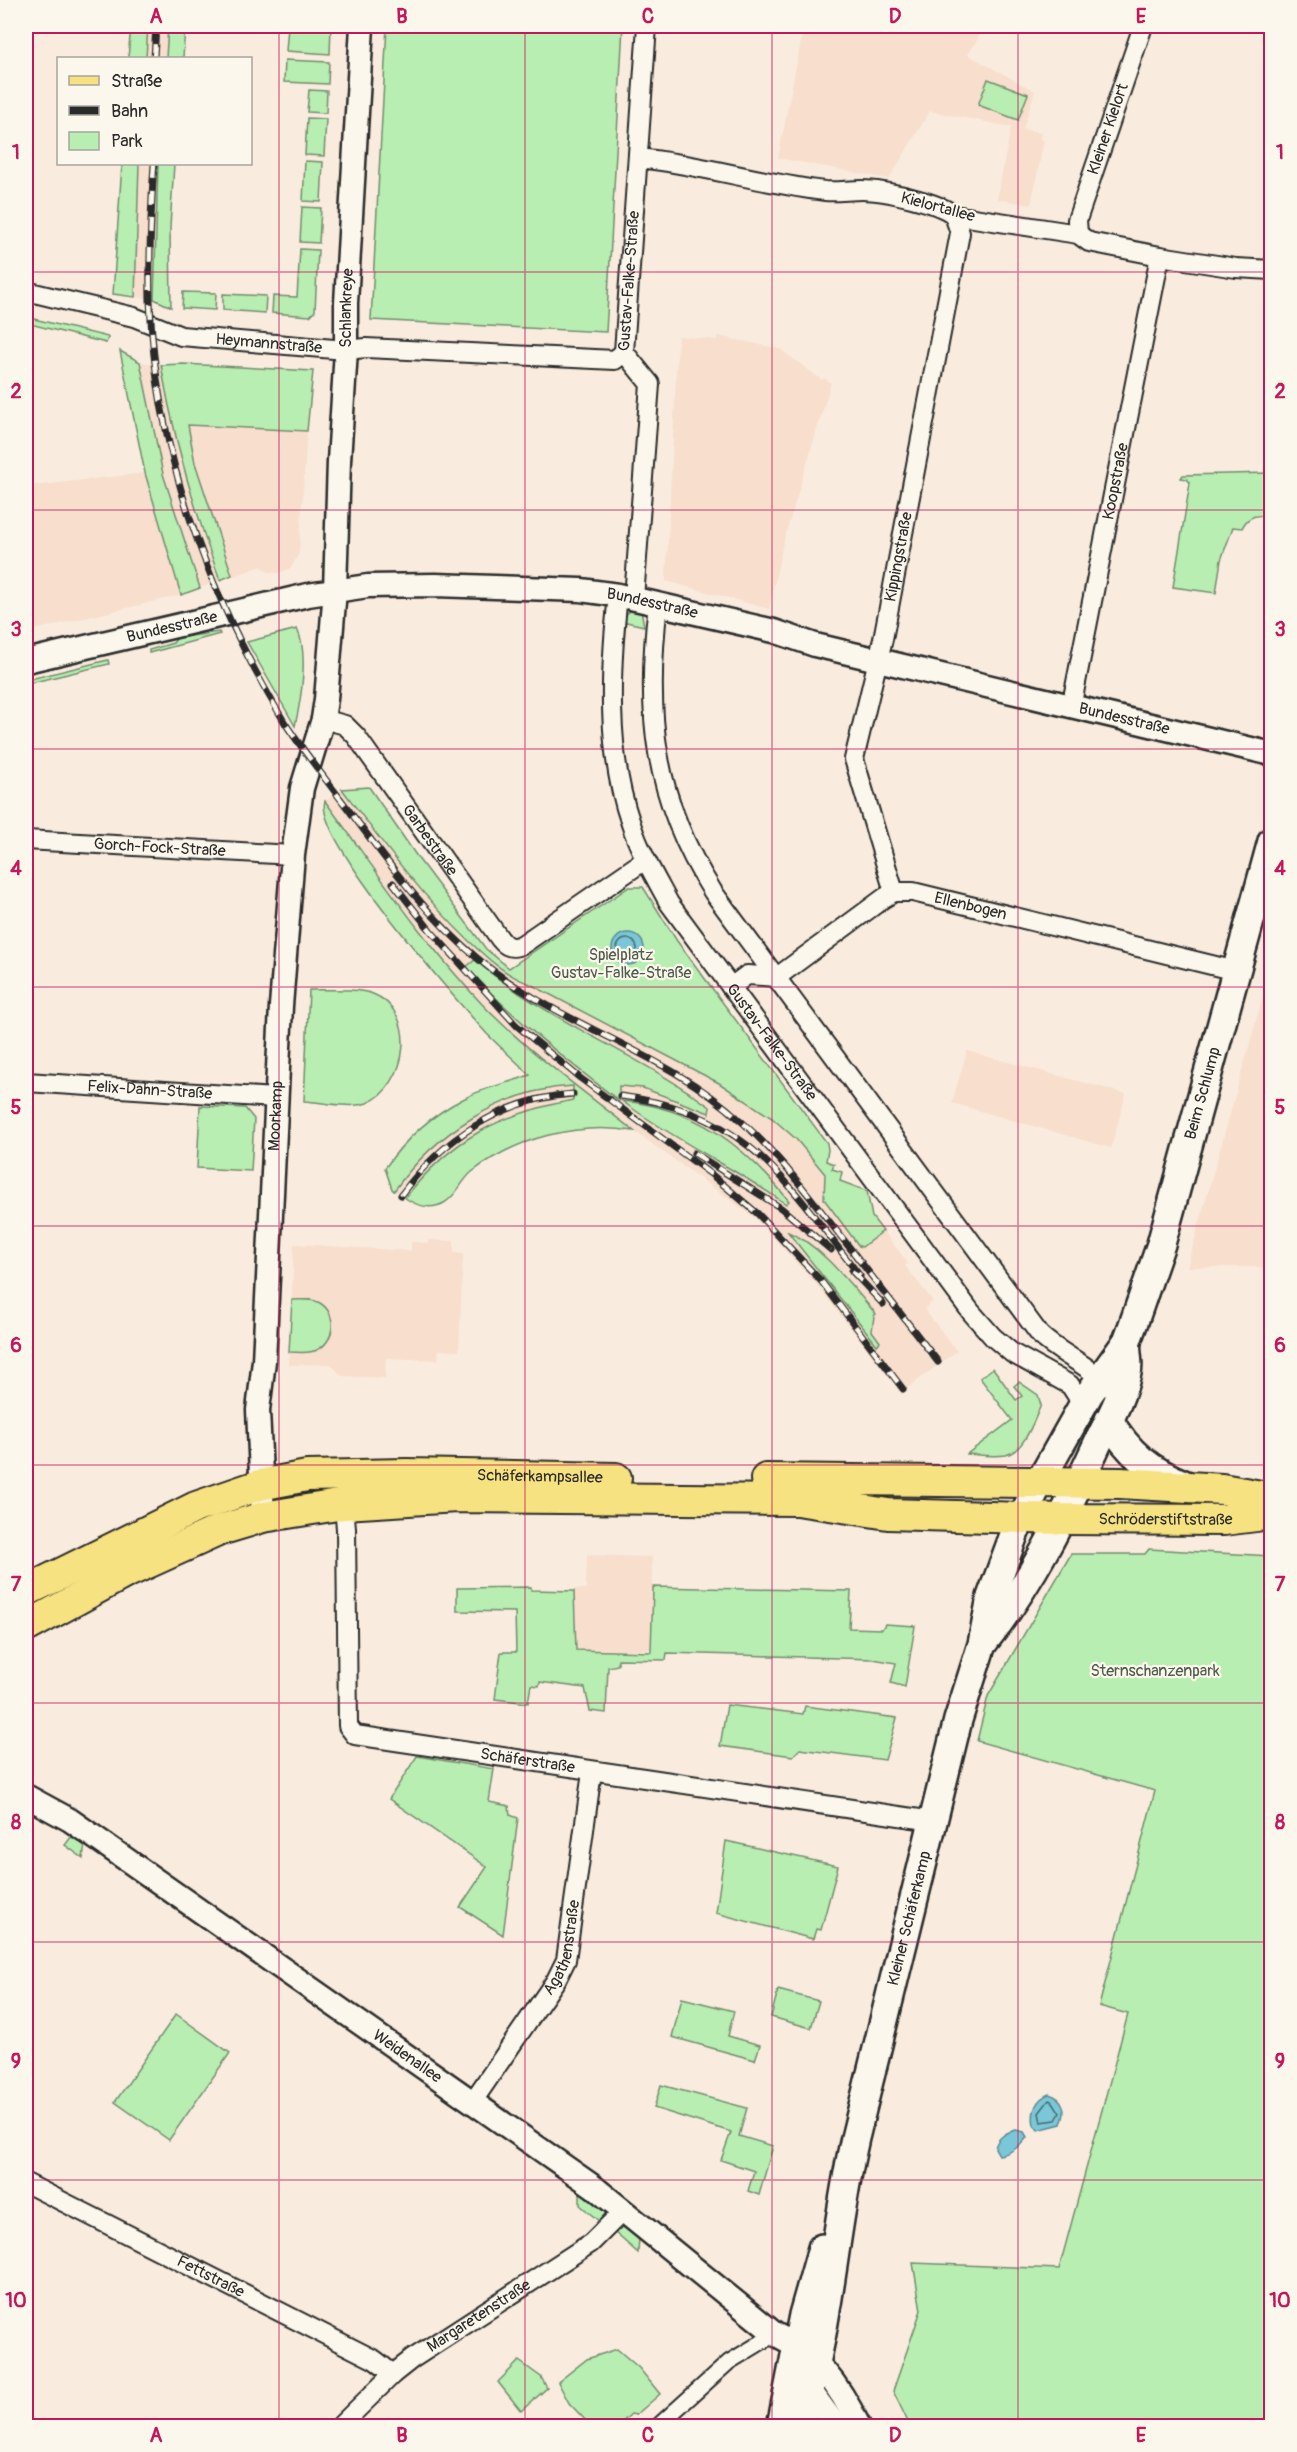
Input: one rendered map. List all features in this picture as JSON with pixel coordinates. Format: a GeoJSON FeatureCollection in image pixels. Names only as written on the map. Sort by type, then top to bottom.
{"type":"FeatureCollection","features":[{"type":"Feature","properties":{"kind":"main road","name":"Beim Schlump"},"geometry":{"type":"LineString","coordinates":[[1022,1518],[1077,1414],[1099,1378],[1127,1341],[1158,1255],[1272,841]]}},
{"type":"Feature","properties":{"kind":"main road","name":"Beim Schlump"},"geometry":{"type":"LineString","coordinates":[[1060,1519],[1112,1413],[1128,1372],[1127,1341]]}},
{"type":"Feature","properties":{"kind":"main road"},"geometry":{"type":"LineString","coordinates":[[1112,1413],[1121,1441],[1138,1459],[1161,1475],[1190,1487]]}},
{"type":"Feature","properties":{"kind":"main road","name":"Schäferkampsallee"},"geometry":{"type":"LineString","coordinates":[[26,1591],[195,1507],[260,1485],[308,1476],[406,1474],[1079,1482]]}},
{"type":"Feature","properties":{"kind":"main road","name":"Schröderstiftstraße"},"geometry":{"type":"LineString","coordinates":[[1079,1482],[1222,1489],[1272,1498]]}},
{"type":"Feature","properties":{"kind":"main road","name":"Schäferkampsallee"},"geometry":{"type":"LineString","coordinates":[[26,1627],[99,1586],[158,1557],[220,1530],[263,1516],[345,1516],[457,1497],[797,1500],[888,1514],[1060,1519]]}},
{"type":"Feature","properties":{"kind":"main road","name":"Schröderstiftstraße"},"geometry":{"type":"LineString","coordinates":[[1060,1519],[1224,1520],[1272,1514]]}},
{"type":"Feature","properties":{"kind":"main road","name":"Kleiner Schäferkamp"},"geometry":{"type":"LineString","coordinates":[[799,2427],[809,2390],[796,2352],[815,2269],[842,2193],[958,1720],[982,1644],[991,1597],[1022,1518]]}},
{"type":"Feature","properties":{"kind":"main road","name":"Kleiner Schäferkamp"},"geometry":{"type":"LineString","coordinates":[[982,1644],[1015,1601],[1060,1519]]}},
{"type":"Feature","properties":{"kind":"main road","name":"Kleiner Schäferkamp"},"geometry":{"type":"LineString","coordinates":[[796,2352],[823,2330],[842,2193]]}},
{"type":"Feature","properties":{"kind":"main road"},"geometry":{"type":"LineString","coordinates":[[781,2427],[796,2352]]}},
{"type":"Feature","properties":{"kind":"street","name":"Schlankreye"},"geometry":{"type":"LineString","coordinates":[[335,590],[339,461],[346,350],[346,303],[362,26]]}},
{"type":"Feature","properties":{"kind":"street","name":"Gustav-Falke-Straße"},"geometry":{"type":"LineString","coordinates":[[646,26],[624,352],[651,384],[626,596],[613,684],[615,752],[630,824],[645,860],[669,903],[971,1312],[993,1337],[1012,1353],[1070,1385],[1079,1399],[1077,1414]]}},
{"type":"Feature","properties":{"kind":"street","name":"Kleiner Kielort"},"geometry":{"type":"LineString","coordinates":[[1078,234],[1077,220],[1143,26]]}},
{"type":"Feature","properties":{"kind":"street","name":"Kielortallee"},"geometry":{"type":"LineString","coordinates":[[638,158],[683,163],[826,191],[876,192],[941,206],[954,215],[1078,234],[1089,242],[1160,256],[1236,268],[1272,270]]}},
{"type":"Feature","properties":{"kind":"street","name":"Kippingstraße"},"geometry":{"type":"LineString","coordinates":[[894,892],[854,759],[878,660],[960,233],[954,215]]}},
{"type":"Feature","properties":{"kind":"street","name":"Koopstraße"},"geometry":{"type":"LineString","coordinates":[[1071,708],[1160,256]]}},
{"type":"Feature","properties":{"kind":"street","name":"Heymannstraße"},"geometry":{"type":"LineString","coordinates":[[26,291],[134,317],[181,336],[346,350],[366,348],[615,360],[624,352]]}},
{"type":"Feature","properties":{"kind":"street","name":"Bundesstraße"},"geometry":{"type":"LineString","coordinates":[[26,661],[335,590],[393,585],[500,586],[581,590],[626,596],[774,631],[815,645],[1071,708],[1272,754]]}},
{"type":"Feature","properties":{"kind":"street"},"geometry":{"type":"LineString","coordinates":[[323,719],[335,590]]}},
{"type":"Feature","properties":{"kind":"street"},"geometry":{"type":"LineString","coordinates":[[658,604],[652,648],[653,712],[659,760],[665,791],[696,865],[713,892],[1040,1335],[1099,1378],[1109,1389],[1112,1413]]}},
{"type":"Feature","properties":{"kind":"street","name":"Garbestraße"},"geometry":{"type":"LineString","coordinates":[[323,719],[341,723],[352,731],[500,939],[509,947],[517,948],[645,860]]}},
{"type":"Feature","properties":{"kind":"street","name":"Moorkamp"},"geometry":{"type":"LineString","coordinates":[[263,1516],[258,1410],[264,1361],[276,1098],[293,855],[302,788],[323,719]]}},
{"type":"Feature","properties":{"kind":"street","name":"Gorch-Fock-Straße"},"geometry":{"type":"LineString","coordinates":[[26,840],[293,855]]}},
{"type":"Feature","properties":{"kind":"street"},"geometry":{"type":"LineString","coordinates":[[731,987],[747,975],[777,977],[894,892]]}},
{"type":"Feature","properties":{"kind":"street","name":"Ellenbogen"},"geometry":{"type":"LineString","coordinates":[[894,892],[913,892],[1236,971]]}},
{"type":"Feature","properties":{"kind":"street","name":"Felix-Dahn-Straße"},"geometry":{"type":"LineString","coordinates":[[26,1082],[276,1098]]}},
{"type":"Feature","properties":{"kind":"street","name":"Schäferstraße"},"geometry":{"type":"LineString","coordinates":[[345,1516],[348,1726],[355,1735],[933,1821]]}},
{"type":"Feature","properties":{"kind":"street","name":"Agathenstraße"},"geometry":{"type":"LineString","coordinates":[[473,2101],[556,1980],[566,1960],[592,1772]]}},
{"type":"Feature","properties":{"kind":"street","name":"Weidenallee"},"geometry":{"type":"LineString","coordinates":[[26,1796],[76,1824],[594,2187],[796,2352],[846,2401]]}},
{"type":"Feature","properties":{"kind":"street","name":"Fettstraße"},"geometry":{"type":"LineString","coordinates":[[26,2183],[375,2360],[393,2374]]}},
{"type":"Feature","properties":{"kind":"street","name":"Margaretenstraße"},"geometry":{"type":"LineString","coordinates":[[340,2427],[393,2374],[412,2359],[591,2243],[624,2210]]}},
{"type":"Feature","properties":{"kind":"street"},"geometry":{"type":"LineString","coordinates":[[823,2330],[830,2359],[846,2401],[860,2427]]}},
{"type":"Feature","properties":{"kind":"street"},"geometry":{"type":"LineString","coordinates":[[658,2427],[729,2362],[796,2352]]}},
{"type":"Feature","properties":{"kind":"street"},"geometry":{"type":"LineString","coordinates":[[809,2390],[836,2427]]}},
{"type":"Feature","properties":{"kind":"shaded area"},"geometry":{"type":"Polygon","coordinates":[[[148,26],[168,26],[166,57],[146,57],[148,26]]]}},
{"type":"Feature","properties":{"kind":"shaded area"},"geometry":{"type":"Polygon","coordinates":[[[804,26],[985,26],[968,55],[1035,91],[1023,129],[1041,133],[1040,139],[1044,140],[1031,205],[997,199],[1011,127],[930,111],[889,179],[778,158],[804,26]]]}},
{"type":"Feature","properties":{"kind":"shaded area"},"geometry":{"type":"Polygon","coordinates":[[[139,165],[158,165],[154,299],[135,297],[139,165]]]}},
{"type":"Feature","properties":{"kind":"shaded area"},"geometry":{"type":"Polygon","coordinates":[[[678,336],[717,340],[718,336],[780,349],[822,380],[824,378],[831,383],[783,543],[769,609],[666,581],[678,336]]]}},
{"type":"Feature","properties":{"kind":"shaded area"},"geometry":{"type":"Polygon","coordinates":[[[140,362],[161,365],[170,415],[199,524],[220,580],[200,588],[163,474],[140,362]]]}},
{"type":"Feature","properties":{"kind":"shaded area"},"geometry":{"type":"Polygon","coordinates":[[[188,425],[307,431],[299,553],[291,568],[278,573],[268,572],[261,566],[235,576],[232,575],[195,463],[188,425]]]}},
{"type":"Feature","properties":{"kind":"shaded area"},"geometry":{"type":"Polygon","coordinates":[[[145,473],[181,595],[26,632],[26,484],[40,485],[145,473]]]}},
{"type":"Feature","properties":{"kind":"shaded area"},"geometry":{"type":"Polygon","coordinates":[[[369,787],[420,861],[486,949],[509,968],[528,983],[719,1083],[773,1118],[796,1139],[825,1174],[824,1199],[859,1246],[862,1247],[883,1231],[908,1263],[905,1266],[933,1301],[924,1309],[957,1351],[901,1393],[817,1285],[754,1217],[634,1131],[607,1127],[581,1129],[530,1140],[500,1152],[470,1174],[445,1203],[429,1207],[415,1205],[392,1189],[385,1168],[398,1148],[418,1130],[465,1098],[530,1075],[450,992],[375,899],[339,845],[325,819],[324,802],[342,789],[369,787]]]}},
{"type":"Feature","properties":{"kind":"shaded area"},"geometry":{"type":"Polygon","coordinates":[[[1271,968],[1271,1267],[1187,1267],[1271,968]]]}},
{"type":"Feature","properties":{"kind":"shaded area"},"geometry":{"type":"Polygon","coordinates":[[[967,1051],[1126,1094],[1111,1148],[952,1103],[967,1051]]]}},
{"type":"Feature","properties":{"kind":"shaded area"},"geometry":{"type":"Polygon","coordinates":[[[428,1240],[454,1241],[454,1253],[463,1254],[459,1351],[439,1350],[438,1360],[386,1358],[385,1378],[342,1376],[331,1364],[289,1365],[294,1244],[411,1251],[411,1242],[428,1243],[428,1240]]]}},
{"type":"Feature","properties":{"kind":"shaded area"},"geometry":{"type":"Polygon","coordinates":[[[587,1555],[652,1557],[651,1650],[576,1649],[575,1589],[586,1589],[587,1555]]]}},
{"type":"Feature","properties":{"kind":"green space"},"geometry":{"type":"Polygon","coordinates":[[[131,26],[148,26],[146,57],[128,57],[131,26]]]}},
{"type":"Feature","properties":{"kind":"green space"},"geometry":{"type":"Polygon","coordinates":[[[168,26],[185,26],[183,57],[166,57],[168,26]]]}},
{"type":"Feature","properties":{"kind":"green space"},"geometry":{"type":"Polygon","coordinates":[[[288,26],[331,26],[330,54],[286,51],[288,26]]]}},
{"type":"Feature","properties":{"kind":"green space"},"geometry":{"type":"Polygon","coordinates":[[[387,26],[623,26],[606,332],[371,320],[387,26]]]}},
{"type":"Feature","properties":{"kind":"green space"},"geometry":{"type":"Polygon","coordinates":[[[285,60],[329,62],[328,84],[284,82],[285,60]]]}},
{"type":"Feature","properties":{"kind":"green space"},"geometry":{"type":"Polygon","coordinates":[[[988,79],[1028,94],[1018,120],[978,105],[988,79]]]}},
{"type":"Feature","properties":{"kind":"green space"},"geometry":{"type":"Polygon","coordinates":[[[309,90],[327,91],[326,113],[307,112],[309,90]]]}},
{"type":"Feature","properties":{"kind":"green space"},"geometry":{"type":"Polygon","coordinates":[[[307,118],[326,119],[324,156],[305,155],[307,118]]]}},
{"type":"Feature","properties":{"kind":"green space"},"geometry":{"type":"Polygon","coordinates":[[[305,161],[323,162],[321,202],[303,201],[305,161]]]}},
{"type":"Feature","properties":{"kind":"green space"},"geometry":{"type":"Polygon","coordinates":[[[122,165],[139,165],[135,297],[113,294],[122,165]]]}},
{"type":"Feature","properties":{"kind":"green space"},"geometry":{"type":"Polygon","coordinates":[[[158,165],[174,165],[170,227],[171,307],[154,299],[158,165]]]}},
{"type":"Feature","properties":{"kind":"green space"},"geometry":{"type":"Polygon","coordinates":[[[302,207],[321,208],[319,243],[300,242],[302,207]]]}},
{"type":"Feature","properties":{"kind":"green space"},"geometry":{"type":"Polygon","coordinates":[[[300,249],[318,250],[315,311],[310,316],[272,313],[273,296],[297,297],[300,249]]]}},
{"type":"Feature","properties":{"kind":"green space"},"geometry":{"type":"Polygon","coordinates":[[[183,292],[216,293],[215,310],[182,308],[183,292]]]}},
{"type":"Feature","properties":{"kind":"green space"},"geometry":{"type":"Polygon","coordinates":[[[223,294],[266,296],[265,313],[223,310],[223,294]]]}},
{"type":"Feature","properties":{"kind":"green space"},"geometry":{"type":"Polygon","coordinates":[[[26,317],[108,338],[106,343],[26,323],[26,317]]]}},
{"type":"Feature","properties":{"kind":"green space"},"geometry":{"type":"Polygon","coordinates":[[[120,351],[140,362],[163,474],[200,588],[181,595],[145,473],[120,351]]]}},
{"type":"Feature","properties":{"kind":"green space"},"geometry":{"type":"Polygon","coordinates":[[[183,364],[313,371],[307,431],[188,425],[195,463],[232,575],[220,580],[186,474],[161,365],[183,364]]]}},
{"type":"Feature","properties":{"kind":"green space"},"geometry":{"type":"Polygon","coordinates":[[[1271,473],[1271,517],[1254,516],[1247,520],[1242,528],[1233,527],[1221,560],[1216,593],[1173,587],[1190,483],[1187,479],[1181,478],[1183,475],[1271,473]]]}},
{"type":"Feature","properties":{"kind":"green space"},"geometry":{"type":"Polygon","coordinates":[[[633,609],[641,610],[644,626],[622,621],[625,615],[633,609]]]}},
{"type":"Feature","properties":{"kind":"green space"},"geometry":{"type":"Polygon","coordinates":[[[297,629],[301,639],[303,663],[295,726],[247,642],[297,629]]]}},
{"type":"Feature","properties":{"kind":"green space"},"geometry":{"type":"Polygon","coordinates":[[[219,632],[220,634],[149,653],[149,650],[173,643],[177,638],[219,632]]]}},
{"type":"Feature","properties":{"kind":"green space"},"geometry":{"type":"Polygon","coordinates":[[[108,660],[109,664],[26,684],[26,680],[108,660]]]}},
{"type":"Feature","properties":{"kind":"green space","name":"Spielplatz Gustav-Falke-Straße"},"geometry":{"type":"Polygon","coordinates":[[[369,787],[420,861],[486,949],[509,968],[629,887],[643,887],[677,941],[827,1143],[826,1161],[834,1164],[832,1169],[842,1172],[840,1181],[867,1191],[872,1217],[883,1231],[862,1247],[859,1246],[824,1199],[825,1174],[796,1139],[772,1118],[719,1083],[504,971],[490,960],[418,887],[342,789],[369,787]]]}},
{"type":"Feature","properties":{"kind":"green space"},"geometry":{"type":"Polygon","coordinates":[[[325,801],[420,931],[482,1004],[537,1054],[634,1131],[591,1129],[549,1135],[528,1141],[508,1150],[472,1172],[452,1197],[444,1203],[424,1206],[405,1198],[441,1159],[479,1132],[523,1113],[573,1100],[573,1086],[546,1089],[520,1096],[472,1118],[429,1151],[394,1191],[392,1189],[385,1168],[401,1147],[431,1120],[453,1104],[473,1094],[530,1075],[487,1034],[448,989],[363,882],[341,848],[327,820],[325,801]]]}},
{"type":"Feature","properties":{"kind":"green space"},"geometry":{"type":"Polygon","coordinates":[[[475,960],[502,982],[531,1001],[682,1087],[710,1107],[709,1113],[643,1088],[619,1086],[619,1101],[559,1054],[502,1004],[466,967],[475,960]]]}},
{"type":"Feature","properties":{"kind":"green space"},"geometry":{"type":"Polygon","coordinates":[[[309,990],[367,992],[388,1003],[397,1016],[402,1032],[403,1049],[399,1066],[392,1081],[381,1094],[367,1103],[345,1105],[304,1101],[309,990]]]}},
{"type":"Feature","properties":{"kind":"green space"},"geometry":{"type":"Polygon","coordinates":[[[622,1101],[673,1112],[717,1133],[754,1163],[789,1201],[786,1204],[622,1101]]]}},
{"type":"Feature","properties":{"kind":"green space"},"geometry":{"type":"Polygon","coordinates":[[[200,1106],[245,1108],[254,1119],[251,1171],[197,1168],[200,1106]]]}},
{"type":"Feature","properties":{"kind":"green space"},"geometry":{"type":"Polygon","coordinates":[[[788,1232],[813,1246],[847,1280],[876,1314],[872,1331],[880,1342],[877,1345],[788,1232]]]}},
{"type":"Feature","properties":{"kind":"green space"},"geometry":{"type":"Polygon","coordinates":[[[292,1300],[317,1301],[329,1313],[332,1320],[331,1334],[323,1346],[317,1350],[289,1352],[292,1300]]]}},
{"type":"Feature","properties":{"kind":"green space"},"geometry":{"type":"Polygon","coordinates":[[[993,1368],[1016,1400],[1022,1396],[1014,1386],[1019,1382],[1038,1395],[1041,1405],[1024,1441],[1013,1452],[997,1456],[967,1454],[1012,1420],[980,1378],[993,1368]]]}},
{"type":"Feature","properties":{"kind":"green space","name":"Sternschanzenpark"},"geometry":{"type":"Polygon","coordinates":[[[1149,1549],[1271,1556],[1271,2414],[1256,2426],[910,2426],[893,2391],[921,2310],[913,2263],[1059,2269],[1128,2014],[1099,2006],[1155,1791],[977,1741],[988,1696],[1071,1554],[1145,1554],[1149,1549]]]}},
{"type":"Feature","properties":{"kind":"green space"},"geometry":{"type":"Polygon","coordinates":[[[531,1587],[531,1590],[574,1591],[576,1650],[651,1652],[653,1587],[851,1591],[849,1628],[882,1629],[885,1624],[915,1626],[905,1687],[891,1683],[896,1663],[873,1659],[667,1653],[666,1660],[618,1659],[618,1665],[608,1667],[606,1713],[590,1711],[585,1688],[540,1682],[539,1686],[531,1685],[528,1703],[495,1699],[501,1652],[516,1652],[515,1612],[457,1611],[457,1588],[531,1587]]]}},
{"type":"Feature","properties":{"kind":"green space"},"geometry":{"type":"Polygon","coordinates":[[[727,1705],[803,1714],[805,1706],[897,1718],[885,1760],[800,1749],[793,1756],[720,1746],[727,1705]]]}},
{"type":"Feature","properties":{"kind":"green space"},"geometry":{"type":"Polygon","coordinates":[[[417,1756],[494,1769],[489,1802],[509,1806],[510,1815],[518,1818],[503,1935],[460,1907],[487,1867],[389,1799],[417,1756]]]}},
{"type":"Feature","properties":{"kind":"green space"},"geometry":{"type":"Polygon","coordinates":[[[72,1836],[85,1844],[83,1858],[65,1845],[72,1836]]]}},
{"type":"Feature","properties":{"kind":"green space"},"geometry":{"type":"Polygon","coordinates":[[[726,1841],[838,1866],[821,1930],[816,1929],[813,1939],[716,1913],[726,1841]]]}},
{"type":"Feature","properties":{"kind":"green space"},"geometry":{"type":"Polygon","coordinates":[[[778,1990],[819,2001],[811,2028],[771,2017],[778,1990]]]}},
{"type":"Feature","properties":{"kind":"green space"},"geometry":{"type":"Polygon","coordinates":[[[682,1998],[734,2011],[728,2036],[760,2045],[755,2060],[672,2037],[682,1998]]]}},
{"type":"Feature","properties":{"kind":"green space"},"geometry":{"type":"Polygon","coordinates":[[[176,2014],[230,2053],[169,2140],[115,2102],[176,2014]]]}},
{"type":"Feature","properties":{"kind":"green space"},"geometry":{"type":"Polygon","coordinates":[[[661,2085],[747,2108],[739,2136],[773,2146],[759,2195],[748,2191],[754,2171],[721,2160],[731,2132],[654,2108],[661,2085]]]}},
{"type":"Feature","properties":{"kind":"green space"},"geometry":{"type":"Polygon","coordinates":[[[580,2192],[605,2211],[605,2216],[600,2222],[580,2205],[580,2192]]]}},
{"type":"Feature","properties":{"kind":"green space"},"geometry":{"type":"Polygon","coordinates":[[[619,2227],[627,2228],[639,2238],[638,2253],[614,2232],[619,2227]]]}},
{"type":"Feature","properties":{"kind":"green space"},"geometry":{"type":"Polygon","coordinates":[[[617,2349],[639,2368],[660,2394],[636,2415],[631,2414],[618,2426],[591,2426],[569,2403],[558,2382],[587,2359],[617,2349]]]}},
{"type":"Feature","properties":{"kind":"green space"},"geometry":{"type":"Polygon","coordinates":[[[519,2361],[541,2377],[547,2388],[521,2411],[498,2382],[519,2361]]]}},
{"type":"Feature","properties":{"kind":"water"},"geometry":{"type":"Polygon","coordinates":[[[628,933],[640,937],[644,949],[640,961],[628,965],[616,961],[612,949],[616,937],[628,933]]]}},
{"type":"Feature","properties":{"kind":"water"},"geometry":{"type":"Polygon","coordinates":[[[1049,2094],[1061,2102],[1064,2110],[1063,2119],[1061,2124],[1038,2130],[1034,2125],[1034,2111],[1041,2099],[1049,2094]]]}},
{"type":"Feature","properties":{"kind":"water"},"geometry":{"type":"Polygon","coordinates":[[[1016,2130],[1024,2132],[1027,2137],[1015,2149],[999,2155],[995,2148],[1000,2138],[1016,2130]]]}},
{"type":"Feature","properties":{"kind":"railway"},"geometry":{"type":"LineString","coordinates":[[154,57],[156,26]]}},
{"type":"Feature","properties":{"kind":"railway"},"geometry":{"type":"LineString","coordinates":[[154,165],[150,232],[150,300],[154,356],[162,412],[190,520],[210,573],[257,675],[285,723],[393,868],[458,942],[508,981],[541,1002],[679,1075],[711,1096],[741,1121],[767,1146],[802,1187],[938,1362]]}},
{"type":"Feature","properties":{"kind":"railway"},"geometry":{"type":"LineString","coordinates":[[393,883],[430,930],[516,1025],[580,1078],[712,1175],[758,1214],[821,1281],[903,1389]]}},
{"type":"Feature","properties":{"kind":"railway"},"geometry":{"type":"LineString","coordinates":[[401,1195],[435,1157],[476,1125],[522,1104],[547,1097],[573,1094]]}},
{"type":"Feature","properties":{"kind":"railway"},"geometry":{"type":"LineString","coordinates":[[620,1096],[664,1104],[702,1117],[733,1135],[761,1157],[786,1182],[860,1276]]}},
{"type":"Feature","properties":{"kind":"railway"},"geometry":{"type":"LineString","coordinates":[[694,1153],[781,1208],[831,1250]]}},
{"type":"Feature","properties":{"kind":"railway"},"geometry":{"type":"LineString","coordinates":[[852,1271],[883,1304]]}}]}
